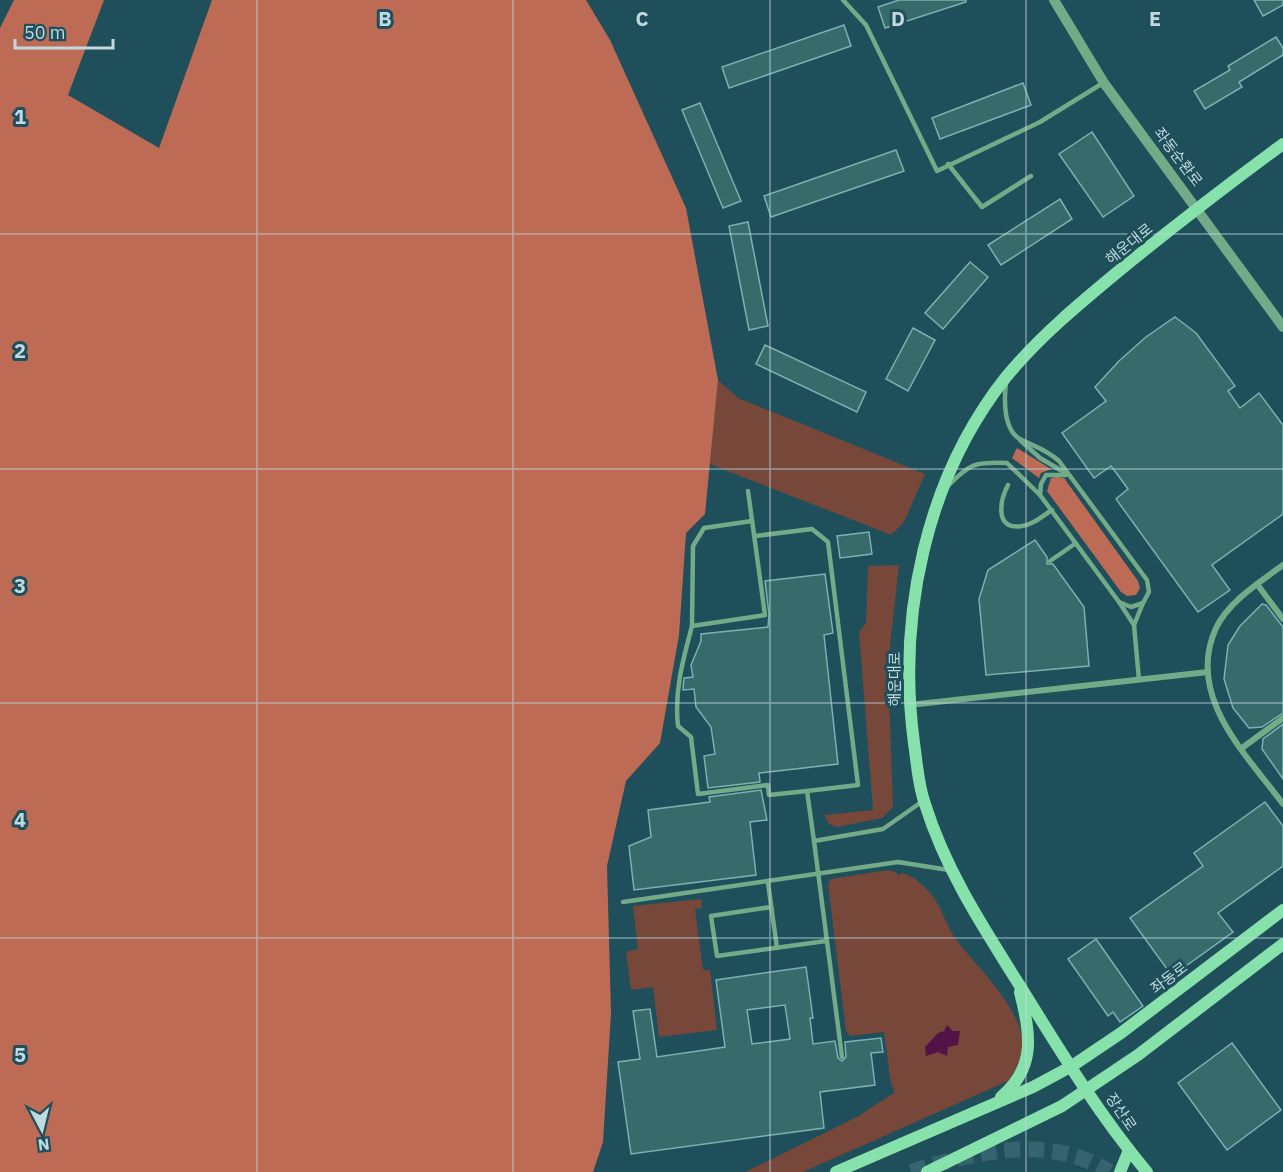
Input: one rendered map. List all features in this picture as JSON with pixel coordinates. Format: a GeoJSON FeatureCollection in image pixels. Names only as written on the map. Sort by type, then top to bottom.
{"type":"FeatureCollection","features":[{"type":"Feature","properties":{"kind":"main road","name":"해운대로"},"geometry":{"type":"LineString","coordinates":[[1072,1066],[950,870],[923,801],[909,705],[909,652],[919,568],[939,496],[968,433],[1007,376],[1064,316],[1197,207],[1283,144]]}},
{"type":"Feature","properties":{"kind":"main road","name":"좌동로"},"geometry":{"type":"LineString","coordinates":[[1072,1066],[1121,1033],[1283,910]]}},
{"type":"Feature","properties":{"kind":"main road"},"geometry":{"type":"LineString","coordinates":[[927,1172],[1049,1113],[1087,1089],[1138,1055],[1283,944]]}},
{"type":"Feature","properties":{"kind":"main road"},"geometry":{"type":"LineString","coordinates":[[992,1105],[1014,1086],[1022,1073],[1029,1045],[1028,1026],[1018,982]]}},
{"type":"Feature","properties":{"kind":"main road"},"geometry":{"type":"LineString","coordinates":[[836,1172],[861,1167],[1047,1081],[1072,1066]]}},
{"type":"Feature","properties":{"kind":"main road","name":"장산로"},"geometry":{"type":"LineString","coordinates":[[1072,1066],[1129,1150],[1147,1172]]}},
{"type":"Feature","properties":{"kind":"main road"},"geometry":{"type":"LineString","coordinates":[[1120,1172],[1129,1150]]}},
{"type":"Feature","properties":{"kind":"street","name":"좌동순환로"},"geometry":{"type":"LineString","coordinates":[[1054,0],[1104,83],[1283,327]]}},
{"type":"Feature","properties":{"kind":"street"},"geometry":{"type":"LineString","coordinates":[[1283,565],[1257,584],[1232,607],[1217,627],[1208,654],[1208,672],[1213,703],[1283,804]]}},
{"type":"Feature","properties":{"kind":"street"},"geometry":{"type":"LineString","coordinates":[[1257,584],[1283,619]]}},
{"type":"Feature","properties":{"kind":"street"},"geometry":{"type":"LineString","coordinates":[[909,705],[1208,672]]}},
{"type":"Feature","properties":{"kind":"street"},"geometry":{"type":"LineString","coordinates":[[1242,748],[1283,718]]}},
{"type":"Feature","properties":{"kind":"lane"},"geometry":{"type":"LineString","coordinates":[[843,0],[867,25],[929,159],[937,171],[1040,122],[1104,83]]}},
{"type":"Feature","properties":{"kind":"lane"},"geometry":{"type":"LineString","coordinates":[[948,164],[982,207],[1031,176]]}},
{"type":"Feature","properties":{"kind":"lane"},"geometry":{"type":"LineString","coordinates":[[1007,376],[1004,400],[1009,423],[1019,439],[1040,458],[1069,475]]}},
{"type":"Feature","properties":{"kind":"lane"},"geometry":{"type":"LineString","coordinates":[[1019,439],[1048,451],[1059,461],[1147,580],[1149,592],[1134,625],[1139,680]]}},
{"type":"Feature","properties":{"kind":"lane"},"geometry":{"type":"LineString","coordinates":[[939,496],[966,467],[988,462],[1007,463],[1052,510],[1134,625]]}},
{"type":"Feature","properties":{"kind":"lane"},"geometry":{"type":"LineString","coordinates":[[1040,495],[1041,484],[1046,475],[1057,473],[1069,475]]}},
{"type":"Feature","properties":{"kind":"lane"},"geometry":{"type":"LineString","coordinates":[[1008,485],[1000,505],[1000,513],[1005,521],[1015,527],[1024,526],[1052,510]]}},
{"type":"Feature","properties":{"kind":"lane"},"geometry":{"type":"LineString","coordinates":[[692,626],[765,615],[748,491]]}},
{"type":"Feature","properties":{"kind":"lane"},"geometry":{"type":"LineString","coordinates":[[752,521],[704,528],[693,546],[692,626],[681,666],[675,704],[678,726],[690,737],[698,794],[768,785],[769,795],[858,785],[828,542],[812,529],[754,536]]}},
{"type":"Feature","properties":{"kind":"lane"},"geometry":{"type":"LineString","coordinates":[[1050,561],[1076,543]]}},
{"type":"Feature","properties":{"kind":"lane"},"geometry":{"type":"LineString","coordinates":[[1119,602],[1131,607],[1143,603]]}},
{"type":"Feature","properties":{"kind":"lane"},"geometry":{"type":"LineString","coordinates":[[807,790],[842,1057]]}},
{"type":"Feature","properties":{"kind":"lane"},"geometry":{"type":"LineString","coordinates":[[814,841],[883,829],[923,801]]}},
{"type":"Feature","properties":{"kind":"lane"},"geometry":{"type":"LineString","coordinates":[[623,902],[768,883],[898,862],[950,870]]}},
{"type":"Feature","properties":{"kind":"lane"},"geometry":{"type":"LineString","coordinates":[[768,883],[777,948]]}},
{"type":"Feature","properties":{"kind":"lane"},"geometry":{"type":"LineString","coordinates":[[771,907],[711,916],[717,956],[826,941]]}},
{"type":"Feature","properties":{"kind":"shaded area"},"geometry":{"type":"Polygon","coordinates":[[[14,0],[104,0],[68,95],[159,148],[212,0],[586,0],[610,40],[686,208],[718,380],[705,514],[686,533],[679,635],[660,743],[626,781],[607,866],[611,1013],[603,1142],[593,1172],[0,1172],[0,28],[14,0]]]}},
{"type":"Feature","properties":{"kind":"shaded area"},"geometry":{"type":"Polygon","coordinates":[[[718,380],[738,398],[925,474],[904,522],[891,535],[710,464],[718,380]]]}},
{"type":"Feature","properties":{"kind":"shaded area"},"geometry":{"type":"Polygon","coordinates":[[[1017,448],[1051,469],[1041,473],[1039,478],[1012,458],[1017,448]]]}},
{"type":"Feature","properties":{"kind":"shaded area"},"geometry":{"type":"Polygon","coordinates":[[[1051,478],[1064,478],[1138,581],[1140,588],[1136,595],[1127,596],[1121,592],[1047,491],[1051,478]]]}},
{"type":"Feature","properties":{"kind":"shaded area"},"geometry":{"type":"Polygon","coordinates":[[[899,565],[888,664],[893,807],[882,818],[837,827],[829,824],[824,815],[873,810],[859,632],[866,623],[868,566],[899,565]]]}},
{"type":"Feature","properties":{"kind":"shaded area"},"geometry":{"type":"Polygon","coordinates":[[[888,870],[896,872],[898,876],[902,873],[910,876],[931,894],[953,935],[1007,1003],[1022,1036],[1022,1050],[1015,1070],[1008,1081],[803,1172],[745,1172],[857,1117],[895,1092],[891,1084],[884,1032],[850,1036],[846,1031],[828,884],[831,879],[888,870]]]}},
{"type":"Feature","properties":{"kind":"shaded area"},"geometry":{"type":"Polygon","coordinates":[[[701,899],[702,908],[695,909],[703,970],[710,970],[717,1030],[659,1037],[653,987],[631,990],[626,952],[638,949],[633,906],[701,899]]]}},
{"type":"Feature","properties":{"kind":"shaded area"},"geometry":{"type":"Polygon","coordinates":[[[947,1025],[953,1031],[960,1031],[958,1045],[948,1047],[947,1056],[938,1052],[926,1056],[925,1047],[938,1033],[944,1031],[947,1025]]]}},
{"type":"Feature","properties":{"kind":"building"},"geometry":{"type":"Polygon","coordinates":[[[899,0],[966,0],[966,2],[885,28],[878,7],[899,0]]]}},
{"type":"Feature","properties":{"kind":"building"},"geometry":{"type":"Polygon","coordinates":[[[1254,0],[1283,0],[1283,5],[1263,16],[1254,0]]]}},
{"type":"Feature","properties":{"kind":"building"},"geometry":{"type":"Polygon","coordinates":[[[844,25],[851,46],[729,88],[722,67],[844,25]]]}},
{"type":"Feature","properties":{"kind":"building"},"geometry":{"type":"Polygon","coordinates":[[[1276,37],[1283,48],[1283,55],[1239,82],[1242,87],[1205,109],[1194,91],[1230,70],[1228,66],[1276,37]]]}},
{"type":"Feature","properties":{"kind":"building"},"geometry":{"type":"Polygon","coordinates":[[[1023,83],[1031,105],[940,139],[932,118],[1023,83]]]}},
{"type":"Feature","properties":{"kind":"building"},"geometry":{"type":"Polygon","coordinates":[[[700,103],[741,201],[723,208],[682,110],[700,103]]]}},
{"type":"Feature","properties":{"kind":"building"},"geometry":{"type":"Polygon","coordinates":[[[1092,132],[1134,196],[1103,217],[1059,154],[1092,132]]]}},
{"type":"Feature","properties":{"kind":"building"},"geometry":{"type":"Polygon","coordinates":[[[896,150],[904,171],[771,217],[764,196],[896,150]]]}},
{"type":"Feature","properties":{"kind":"building"},"geometry":{"type":"Polygon","coordinates":[[[1060,199],[1072,219],[1001,265],[988,245],[1060,199]]]}},
{"type":"Feature","properties":{"kind":"building"},"geometry":{"type":"Polygon","coordinates":[[[748,222],[768,326],[749,330],[729,226],[748,222]]]}},
{"type":"Feature","properties":{"kind":"building"},"geometry":{"type":"Polygon","coordinates":[[[970,262],[988,277],[943,329],[925,313],[970,262]]]}},
{"type":"Feature","properties":{"kind":"building"},"geometry":{"type":"Polygon","coordinates":[[[1175,317],[1196,333],[1235,386],[1228,391],[1240,408],[1259,393],[1283,425],[1283,514],[1212,565],[1230,590],[1198,612],[1116,499],[1128,489],[1111,466],[1094,478],[1062,433],[1106,401],[1095,387],[1119,361],[1146,337],[1175,317]]]}},
{"type":"Feature","properties":{"kind":"building"},"geometry":{"type":"Polygon","coordinates":[[[913,328],[935,340],[908,391],[886,379],[913,328]]]}},
{"type":"Feature","properties":{"kind":"building"},"geometry":{"type":"Polygon","coordinates":[[[765,345],[866,392],[857,412],[756,364],[765,345]]]}},
{"type":"Feature","properties":{"kind":"building"},"geometry":{"type":"Polygon","coordinates":[[[869,532],[872,554],[840,558],[837,536],[869,532]]]}},
{"type":"Feature","properties":{"kind":"building"},"geometry":{"type":"Polygon","coordinates":[[[1035,540],[1047,557],[1047,564],[1053,564],[1084,607],[1089,666],[986,675],[979,599],[988,570],[1035,540]]]}},
{"type":"Feature","properties":{"kind":"building"},"geometry":{"type":"Polygon","coordinates":[[[825,574],[833,633],[824,635],[838,764],[759,773],[760,782],[708,788],[704,756],[715,754],[711,727],[696,707],[694,689],[683,690],[684,678],[693,677],[691,665],[701,641],[701,634],[768,627],[769,614],[765,581],[825,574]]]}},
{"type":"Feature","properties":{"kind":"building"},"geometry":{"type":"Polygon","coordinates":[[[1262,604],[1266,605],[1283,627],[1283,713],[1262,727],[1249,728],[1233,708],[1224,679],[1228,645],[1240,626],[1262,604]]]}},
{"type":"Feature","properties":{"kind":"building"},"geometry":{"type":"Polygon","coordinates":[[[1283,724],[1283,779],[1262,749],[1263,739],[1283,724]]]}},
{"type":"Feature","properties":{"kind":"building"},"geometry":{"type":"Polygon","coordinates":[[[761,790],[767,820],[750,822],[756,875],[634,890],[629,846],[651,837],[648,810],[710,802],[709,797],[761,790]]]}},
{"type":"Feature","properties":{"kind":"building"},"geometry":{"type":"Polygon","coordinates":[[[1265,802],[1283,826],[1283,866],[1218,913],[1233,932],[1172,976],[1130,918],[1203,866],[1194,853],[1265,802]]]}},
{"type":"Feature","properties":{"kind":"building"},"geometry":{"type":"Polygon","coordinates":[[[1096,939],[1143,1006],[1120,1022],[1113,1012],[1108,1016],[1068,959],[1096,939]]]}},
{"type":"Feature","properties":{"kind":"building"},"geometry":{"type":"Polygon","coordinates":[[[806,967],[813,1018],[810,1018],[813,1044],[835,1041],[838,1058],[842,1061],[846,1057],[845,1042],[881,1038],[883,1052],[871,1053],[875,1085],[820,1092],[824,1128],[631,1154],[618,1062],[640,1059],[633,1011],[650,1009],[657,1057],[725,1047],[716,980],[806,967]],[[785,1005],[747,1010],[752,1044],[790,1039],[785,1005]]]}},
{"type":"Feature","properties":{"kind":"building"},"geometry":{"type":"Polygon","coordinates":[[[1232,1043],[1281,1110],[1227,1150],[1178,1083],[1232,1043]]]}},
{"type":"Feature","properties":{"kind":"tunnel"},"geometry":{"type":"LineString","coordinates":[[911,1172],[960,1158],[1011,1150],[1062,1153],[1086,1160],[1109,1172]]}}]}
